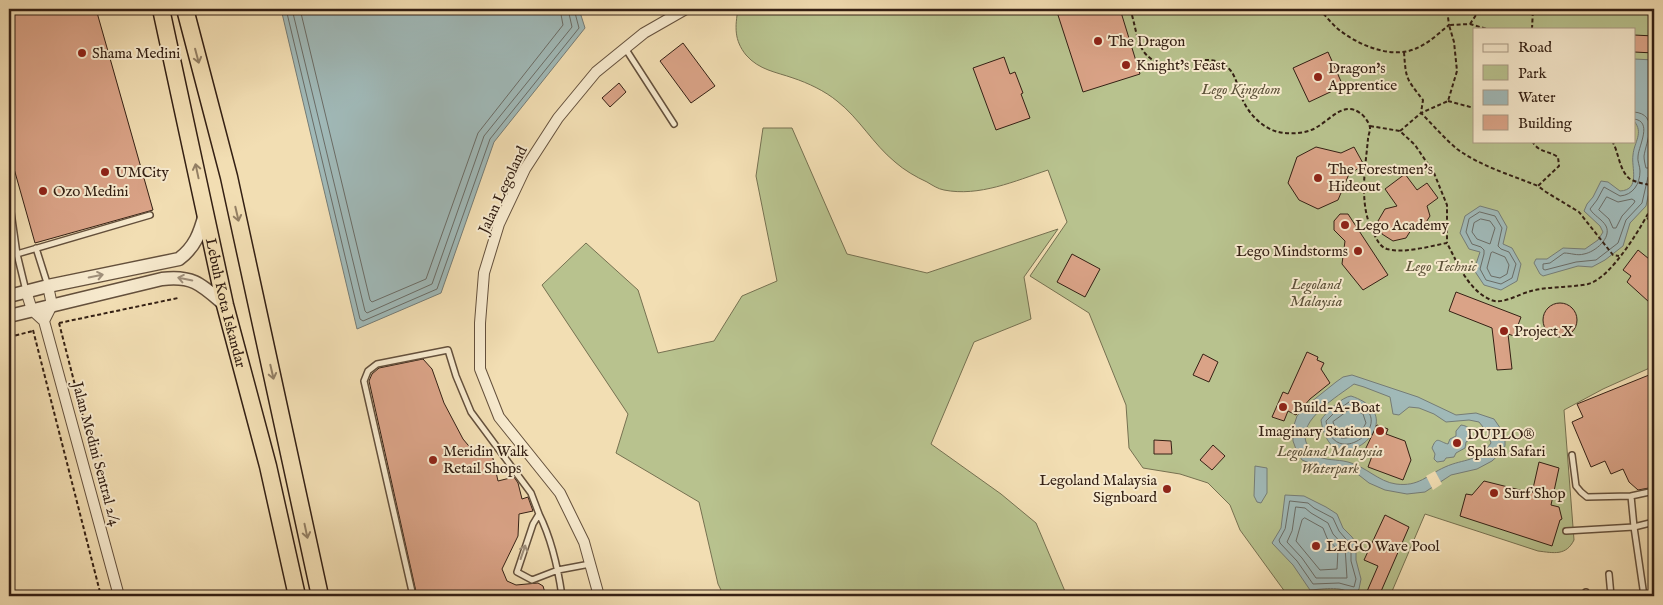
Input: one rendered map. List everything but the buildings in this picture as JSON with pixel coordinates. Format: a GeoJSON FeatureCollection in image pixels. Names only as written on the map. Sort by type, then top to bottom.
{"type":"FeatureCollection","features":[{"type":"Feature","properties":{"kind":"highway","name":"Lebuh Kota Iskandar"},"geometry":{"type":"LineString","coordinates":[[161,9],[225,304],[268,466],[297,596]]}},
{"type":"Feature","properties":{"kind":"highway","name":"Lebuh Kota Iskandar"},"geometry":{"type":"LineString","coordinates":[[185,9],[229,177],[320,596]]}},
{"type":"Feature","properties":{"kind":"street","name":"Jalan Legoland"},"geometry":{"type":"LineString","coordinates":[[599,596],[584,542],[560,494],[498,417],[480,369],[480,323],[484,272],[499,224],[525,169],[558,118],[596,72],[644,34],[686,9]]}},
{"type":"Feature","properties":{"kind":"street"},"geometry":{"type":"LineString","coordinates":[[9,296],[179,258],[188,252],[196,242],[206,211]]}},
{"type":"Feature","properties":{"kind":"street"},"geometry":{"type":"LineString","coordinates":[[9,316],[177,278],[191,280],[205,288],[225,304]]}},
{"type":"Feature","properties":{"kind":"street"},"geometry":{"type":"LineString","coordinates":[[26,291],[32,310],[45,324],[52,305],[48,286]]}},
{"type":"Feature","properties":{"kind":"street","name":"Jalan Medini Sentral 2/4"},"geometry":{"type":"LineString","coordinates":[[45,324],[119,596]]}},
{"type":"Feature","properties":{"kind":"lane"},"geometry":{"type":"LineString","coordinates":[[626,48],[674,124]]}},
{"type":"Feature","properties":{"kind":"lane"},"geometry":{"type":"LineString","coordinates":[[9,198],[17,254],[26,291]]}},
{"type":"Feature","properties":{"kind":"lane"},"geometry":{"type":"LineString","coordinates":[[17,254],[150,215]]}},
{"type":"Feature","properties":{"kind":"lane"},"geometry":{"type":"LineString","coordinates":[[36,248],[48,286]]}},
{"type":"Feature","properties":{"kind":"lane"},"geometry":{"type":"LineString","coordinates":[[413,596],[364,381],[368,370],[377,364],[448,350],[456,376],[471,412],[531,494],[546,529],[558,570],[562,596]]}},
{"type":"Feature","properties":{"kind":"lane"},"geometry":{"type":"LineString","coordinates":[[1572,454],[1576,486],[1587,497],[1632,496],[1654,491]]}},
{"type":"Feature","properties":{"kind":"lane"},"geometry":{"type":"LineString","coordinates":[[1632,496],[1634,527],[1644,596]]}},
{"type":"Feature","properties":{"kind":"lane"},"geometry":{"type":"LineString","coordinates":[[539,514],[533,524],[517,572],[532,580],[558,570],[590,564]]}},
{"type":"Feature","properties":{"kind":"lane"},"geometry":{"type":"LineString","coordinates":[[1566,531],[1634,527],[1654,522]]}},
{"type":"Feature","properties":{"kind":"lane"},"geometry":{"type":"LineString","coordinates":[[1609,574],[1611,596]]}},
{"type":"Feature","properties":{"kind":"path"},"geometry":{"type":"LineString","coordinates":[[1130,9],[1143,50],[1151,59],[1170,66],[1207,60],[1219,62],[1230,70],[1237,82],[1247,110],[1256,120],[1271,130],[1283,133],[1300,133],[1317,127],[1336,114],[1350,108],[1362,114],[1370,126],[1364,185],[1365,213],[1371,230],[1379,244],[1386,249],[1399,251],[1447,243]]}},
{"type":"Feature","properties":{"kind":"path"},"geometry":{"type":"LineString","coordinates":[[1320,9],[1336,27],[1362,44],[1389,51],[1404,52],[1417,48],[1449,26],[1470,24],[1484,28]]}},
{"type":"Feature","properties":{"kind":"path"},"geometry":{"type":"LineString","coordinates":[[1447,9],[1449,26],[1454,42],[1457,71],[1448,101]]}},
{"type":"Feature","properties":{"kind":"path"},"geometry":{"type":"LineString","coordinates":[[1470,24],[1480,9]]}},
{"type":"Feature","properties":{"kind":"path"},"geometry":{"type":"LineString","coordinates":[[1532,28],[1533,9]]}},
{"type":"Feature","properties":{"kind":"path"},"geometry":{"type":"LineString","coordinates":[[1404,52],[1406,76],[1411,86],[1423,100],[1421,113]]}},
{"type":"Feature","properties":{"kind":"path"},"geometry":{"type":"LineString","coordinates":[[1400,131],[1421,113],[1448,101],[1473,108]]}},
{"type":"Feature","properties":{"kind":"path"},"geometry":{"type":"LineString","coordinates":[[1421,113],[1458,149],[1484,164],[1538,186],[1579,212],[1613,255],[1619,256]]}},
{"type":"Feature","properties":{"kind":"path"},"geometry":{"type":"LineString","coordinates":[[1370,126],[1400,131],[1415,145],[1434,172],[1447,205],[1447,243],[1465,277],[1478,291],[1492,300],[1501,302],[1519,294],[1544,288],[1590,284],[1605,274],[1633,240],[1647,218],[1654,202]]}},
{"type":"Feature","properties":{"kind":"path"},"geometry":{"type":"LineString","coordinates":[[1533,142],[1537,149],[1555,155],[1559,160],[1559,166],[1538,186]]}},
{"type":"Feature","properties":{"kind":"path"},"geometry":{"type":"LineString","coordinates":[[1612,142],[1622,168],[1630,178],[1654,186]]}},
{"type":"Feature","properties":{"kind":"path"},"geometry":{"type":"LineString","coordinates":[[1647,218],[1654,223]]}},
{"type":"Feature","properties":{"kind":"path"},"geometry":{"type":"LineString","coordinates":[[9,336],[34,330],[45,324],[178,298]]}},
{"type":"Feature","properties":{"kind":"path"},"geometry":{"type":"LineString","coordinates":[[34,330],[101,596]]}},
{"type":"Feature","properties":{"kind":"green space","name":"Legoland Malaysia"},"geometry":{"type":"Polygon","coordinates":[[[738,9],[1654,9],[1654,366],[1603,389],[1564,410],[1574,540],[1571,545],[1559,552],[1538,551],[1425,514],[1390,596],[1288,596],[1240,530],[1230,505],[1208,483],[1180,474],[1143,468],[1129,448],[1126,405],[1089,313],[1030,276],[1067,222],[1048,170],[984,190],[957,192],[935,187],[895,162],[852,115],[832,97],[799,80],[756,64],[746,55],[739,44],[736,28],[738,9]]]}},
{"type":"Feature","properties":{"kind":"green space"},"geometry":{"type":"Polygon","coordinates":[[[763,128],[792,128],[847,254],[927,273],[1058,229],[1024,277],[1031,319],[974,342],[931,444],[1001,494],[1036,523],[1067,596],[724,596],[718,584],[699,502],[616,453],[628,414],[542,285],[586,243],[638,290],[658,353],[714,341],[742,296],[777,281],[756,176],[763,128]]]}},
{"type":"Feature","properties":{"kind":"water"},"geometry":{"type":"Polygon","coordinates":[[[281,9],[579,9],[585,28],[494,142],[441,293],[357,329],[281,9]]]}},
{"type":"Feature","properties":{"kind":"water"},"geometry":{"type":"Polygon","coordinates":[[[1636,59],[1654,60],[1654,169],[1646,206],[1630,223],[1623,246],[1605,260],[1592,267],[1578,266],[1543,276],[1534,263],[1536,259],[1547,259],[1563,248],[1585,249],[1598,240],[1603,232],[1600,226],[1584,211],[1601,181],[1608,182],[1620,191],[1631,187],[1634,177],[1633,155],[1638,138],[1636,59]]]}},
{"type":"Feature","properties":{"kind":"water"},"geometry":{"type":"Polygon","coordinates":[[[1480,206],[1498,211],[1507,227],[1503,244],[1512,248],[1521,264],[1517,281],[1501,290],[1484,285],[1474,270],[1480,252],[1469,249],[1460,233],[1465,216],[1480,206]]]}},
{"type":"Feature","properties":{"kind":"water"},"geometry":{"type":"Polygon","coordinates":[[[1352,375],[1418,397],[1456,415],[1476,413],[1494,419],[1505,435],[1504,450],[1492,461],[1477,469],[1451,475],[1425,492],[1407,494],[1385,490],[1369,483],[1355,472],[1338,467],[1317,466],[1302,460],[1293,441],[1293,428],[1297,416],[1306,406],[1343,377],[1352,375]],[[1354,384],[1313,417],[1305,434],[1306,442],[1315,455],[1354,464],[1390,483],[1411,484],[1452,464],[1476,457],[1491,443],[1487,432],[1479,422],[1469,420],[1446,422],[1434,414],[1419,408],[1409,407],[1399,415],[1393,414],[1390,397],[1354,384]]]}},
{"type":"Feature","properties":{"kind":"water"},"geometry":{"type":"Polygon","coordinates":[[[1351,396],[1367,404],[1375,414],[1376,424],[1372,434],[1364,443],[1355,448],[1344,450],[1334,447],[1329,442],[1323,431],[1321,420],[1334,405],[1351,396]]]}},
{"type":"Feature","properties":{"kind":"water","name":"DUPLO® Splash Safari"},"geometry":{"type":"Polygon","coordinates":[[[1461,425],[1470,429],[1471,439],[1466,442],[1465,448],[1456,453],[1454,457],[1437,462],[1434,459],[1435,454],[1432,448],[1435,442],[1438,440],[1448,444],[1450,439],[1456,436],[1456,431],[1461,425]]]}},
{"type":"Feature","properties":{"kind":"water"},"geometry":{"type":"Polygon","coordinates":[[[1255,466],[1267,468],[1267,493],[1261,503],[1257,502],[1254,496],[1255,466]]]}},
{"type":"Feature","properties":{"kind":"water","name":"LEGO Wave Pool"},"geometry":{"type":"Polygon","coordinates":[[[1285,495],[1304,496],[1337,514],[1343,528],[1356,543],[1356,560],[1361,579],[1359,589],[1354,596],[1339,589],[1310,590],[1293,565],[1272,543],[1281,528],[1285,495]]]}},
{"type":"Feature","properties":{"kind":"pier"},"geometry":{"type":"Polygon","coordinates":[[[1435,471],[1442,484],[1433,490],[1426,476],[1435,471]]]}},
{"type":"Feature","properties":{"kind":"place","name":"The Dragon"},"geometry":{"type":"Point","coordinates":[1098,41]}},
{"type":"Feature","properties":{"kind":"place","name":"Shama Medini"},"geometry":{"type":"Point","coordinates":[82,53]}},
{"type":"Feature","properties":{"kind":"place","name":"Knight's Feast"},"geometry":{"type":"Point","coordinates":[1126,65]}},
{"type":"Feature","properties":{"kind":"place","name":"Dragon's Apprentice"},"geometry":{"type":"Point","coordinates":[1318,77]}},
{"type":"Feature","properties":{"kind":"place","name":"UMCity"},"geometry":{"type":"Point","coordinates":[105,172]}},
{"type":"Feature","properties":{"kind":"place","name":"The Forestmen's Hideout"},"geometry":{"type":"Point","coordinates":[1318,178]}},
{"type":"Feature","properties":{"kind":"place","name":"Ozo Medini"},"geometry":{"type":"Point","coordinates":[43,191]}},
{"type":"Feature","properties":{"kind":"place","name":"Lego Academy"},"geometry":{"type":"Point","coordinates":[1345,225]}},
{"type":"Feature","properties":{"kind":"place","name":"Lego Mindstorms"},"geometry":{"type":"Point","coordinates":[1358,251]}},
{"type":"Feature","properties":{"kind":"place","name":"Project X"},"geometry":{"type":"Point","coordinates":[1504,331]}},
{"type":"Feature","properties":{"kind":"place","name":"Build-A-Boat"},"geometry":{"type":"Point","coordinates":[1283,407]}},
{"type":"Feature","properties":{"kind":"place","name":"Imaginary Station"},"geometry":{"type":"Point","coordinates":[1380,431]}},
{"type":"Feature","properties":{"kind":"place","name":"DUPLO® Splash Safari"},"geometry":{"type":"Point","coordinates":[1457,443]}},
{"type":"Feature","properties":{"kind":"place","name":"Meridin Walk Retail Shops"},"geometry":{"type":"Point","coordinates":[433,460]}},
{"type":"Feature","properties":{"kind":"place","name":"Legoland Malaysia Signboard"},"geometry":{"type":"Point","coordinates":[1167,489]}},
{"type":"Feature","properties":{"kind":"place","name":"Surf Shop"},"geometry":{"type":"Point","coordinates":[1494,493]}},
{"type":"Feature","properties":{"kind":"place","name":"LEGO Wave Pool"},"geometry":{"type":"Point","coordinates":[1316,546]}},
{"type":"Feature","properties":{"kind":"park label","name":"Lego Kingdom"},"geometry":{"type":"Point","coordinates":[1241,89]}},
{"type":"Feature","properties":{"kind":"park label","name":"Lego Technic"},"geometry":{"type":"Point","coordinates":[1441,266]}},
{"type":"Feature","properties":{"kind":"park label","name":"Legoland Malaysia Waterpark"},"geometry":{"type":"Point","coordinates":[1330,460]}}]}
